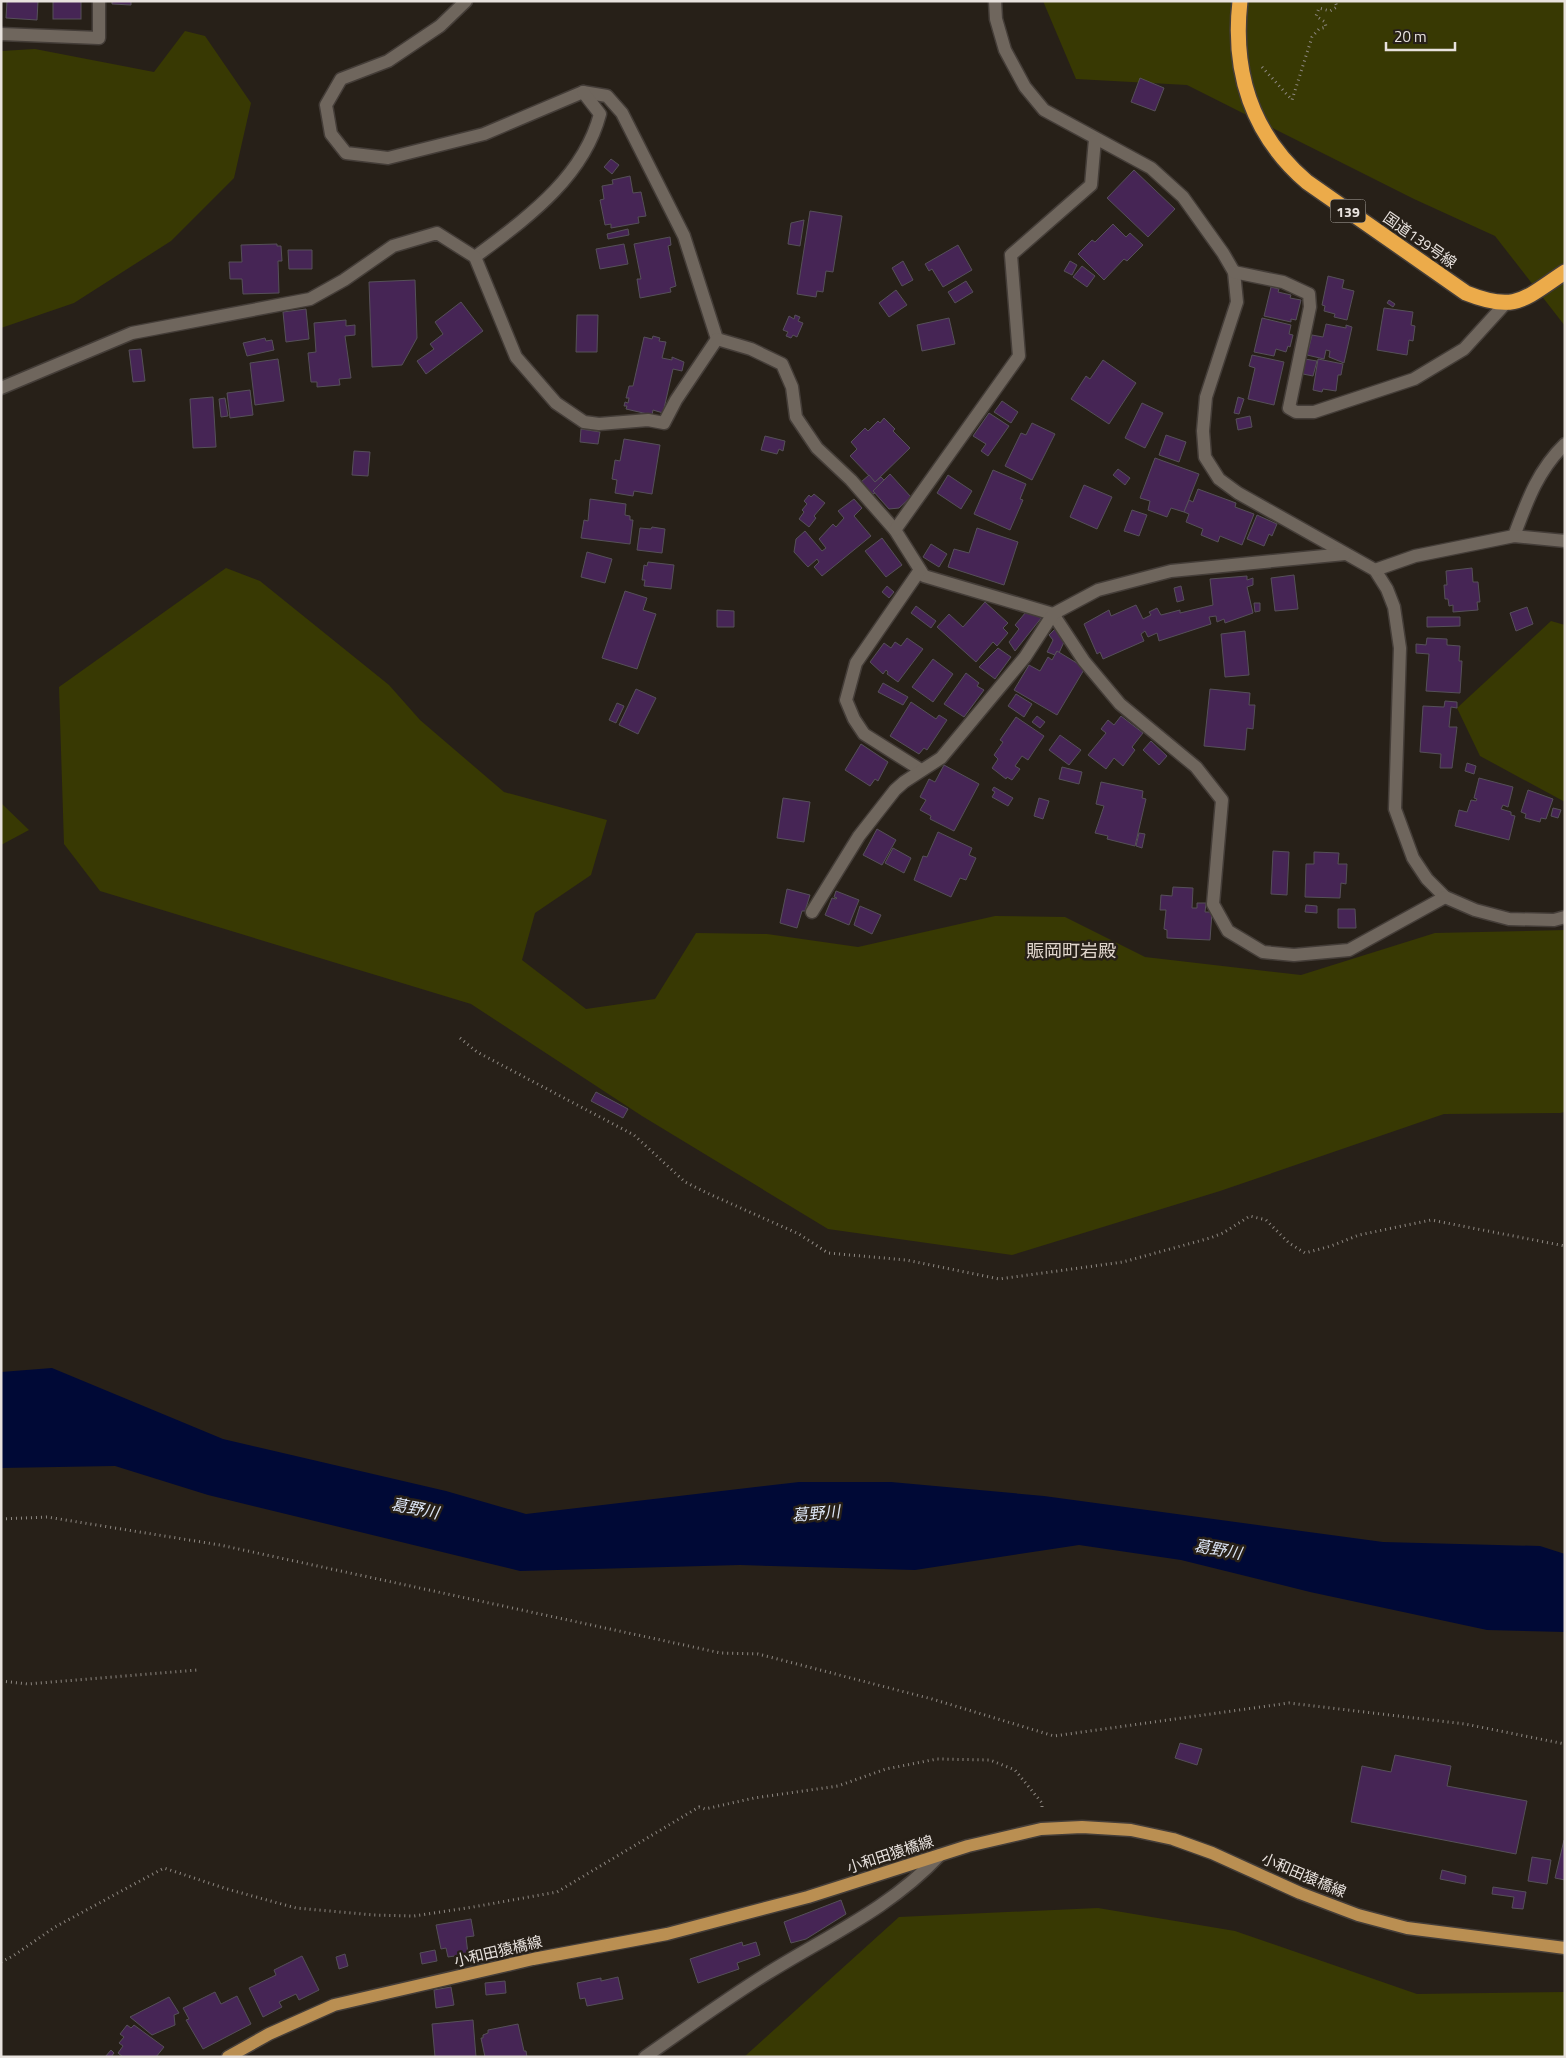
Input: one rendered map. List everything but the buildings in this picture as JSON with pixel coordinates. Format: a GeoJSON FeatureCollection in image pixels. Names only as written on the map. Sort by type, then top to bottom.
{"type":"FeatureCollection","features":[{"type":"Feature","properties":{"kind":"highway","name":"国道139号線"},"geometry":{"type":"LineString","coordinates":[[1240,1],[1237,29],[1242,80],[1260,125],[1289,167],[1307,182],[1466,294],[1505,304]]}},
{"type":"Feature","properties":{"kind":"highway"},"geometry":{"type":"LineString","coordinates":[[1505,304],[1518,302],[1565,272]]}},
{"type":"Feature","properties":{"kind":"main road","name":"小和田猿橋線"},"geometry":{"type":"LineString","coordinates":[[228,2057],[269,2034],[334,2005],[533,1959],[666,1934],[808,1897],[940,1855],[1041,1829],[1082,1827],[1131,1830],[1173,1839],[1212,1853],[1300,1893],[1358,1915],[1407,1928],[1565,1948]]}},
{"type":"Feature","properties":{"kind":"street"},"geometry":{"type":"LineString","coordinates":[[1,34],[99,38],[99,1]]}},
{"type":"Feature","properties":{"kind":"street"},"geometry":{"type":"LineString","coordinates":[[466,1],[440,26],[388,62],[341,79],[326,105],[331,134],[346,153],[388,158],[474,136],[583,92],[607,96],[622,113],[684,236],[717,339]]}},
{"type":"Feature","properties":{"kind":"street"},"geometry":{"type":"LineString","coordinates":[[995,1],[996,19],[1005,50],[1025,87],[1044,110],[1152,168],[1183,197],[1223,253],[1234,272],[1238,302],[1206,397],[1203,431],[1205,457],[1218,479],[1238,493],[1375,570],[1387,589],[1394,608],[1400,648],[1395,809],[1413,858],[1427,879],[1445,897],[1475,910],[1509,919],[1554,920],[1565,917]]}},
{"type":"Feature","properties":{"kind":"street"},"geometry":{"type":"LineString","coordinates":[[475,257],[548,199],[573,168],[596,130],[600,114],[583,92]]}},
{"type":"Feature","properties":{"kind":"street"},"geometry":{"type":"LineString","coordinates":[[895,530],[1019,356],[1012,255],[1091,185],[1095,139]]}},
{"type":"Feature","properties":{"kind":"street"},"geometry":{"type":"LineString","coordinates":[[1,388],[132,333],[310,298],[344,280],[393,246],[437,233],[475,257],[516,357],[556,403],[584,422],[599,424],[648,420],[664,423],[676,400],[717,339]]}},
{"type":"Feature","properties":{"kind":"street"},"geometry":{"type":"LineString","coordinates":[[1234,272],[1283,282],[1309,294],[1310,307],[1289,408],[1296,412],[1314,412],[1414,379],[1464,349],[1505,304]]}},
{"type":"Feature","properties":{"kind":"street"},"geometry":{"type":"LineString","coordinates":[[717,339],[751,349],[782,364],[792,387],[796,416],[818,448],[851,480],[895,530],[924,576],[1053,614],[1084,662],[1120,704],[1196,767],[1222,800],[1213,904],[1228,931],[1262,952],[1294,955],[1349,950],[1445,897]]}},
{"type":"Feature","properties":{"kind":"street"},"geometry":{"type":"LineString","coordinates":[[1514,536],[1531,490],[1556,453],[1565,444]]}},
{"type":"Feature","properties":{"kind":"street"},"geometry":{"type":"LineString","coordinates":[[1375,570],[1415,556],[1514,536],[1565,541]]}},
{"type":"Feature","properties":{"kind":"street"},"geometry":{"type":"LineString","coordinates":[[812,912],[859,836],[896,790],[921,770],[941,758],[1025,657],[1053,614],[1098,590],[1171,571],[1345,554]]}},
{"type":"Feature","properties":{"kind":"street"},"geometry":{"type":"LineString","coordinates":[[920,570],[856,663],[846,700],[854,719],[864,734],[921,770]]}},
{"type":"Feature","properties":{"kind":"street"},"geometry":{"type":"LineString","coordinates":[[645,2057],[755,1981],[868,1915],[919,1877],[940,1855]]}},
{"type":"Feature","properties":{"kind":"path"},"geometry":{"type":"LineString","coordinates":[[1238,47],[1267,72],[1292,100],[1312,37],[1319,29],[1326,27],[1325,22],[1316,16],[1320,8],[1330,11],[1337,7],[1335,1]]}},
{"type":"Feature","properties":{"kind":"path"},"geometry":{"type":"LineString","coordinates":[[460,1038],[477,1052],[634,1135],[685,1182],[799,1234],[828,1253],[906,1260],[999,1279],[1123,1262],[1210,1238],[1223,1233],[1250,1216],[1266,1220],[1289,1243],[1305,1252],[1331,1246],[1359,1236],[1431,1220],[1565,1246]]}},
{"type":"Feature","properties":{"kind":"path"},"geometry":{"type":"LineString","coordinates":[[1,1519],[47,1518],[220,1546],[721,1653],[758,1654],[932,1699],[1054,1736],[1289,1703],[1465,1724],[1565,1744]]}},
{"type":"Feature","properties":{"kind":"path"},"geometry":{"type":"LineString","coordinates":[[1,1681],[28,1684],[197,1670]]}},
{"type":"Feature","properties":{"kind":"path"},"geometry":{"type":"LineString","coordinates":[[1,1962],[55,1927],[164,1868],[227,1889],[296,1908],[374,1915],[414,1916],[473,1908],[557,1892],[699,1807],[705,1810],[754,1798],[838,1786],[886,1769],[937,1759],[990,1760],[1015,1770],[1042,1803],[1041,1829]]}},
{"type":"Feature","properties":{"kind":"shaded area"},"geometry":{"type":"Polygon","coordinates":[[[1043,1],[1565,1],[1565,326],[1495,236],[1414,199],[1187,85],[1076,79],[1043,1]]]}},
{"type":"Feature","properties":{"kind":"shaded area"},"geometry":{"type":"Polygon","coordinates":[[[185,31],[205,36],[251,103],[234,178],[171,241],[74,303],[1,328],[1,51],[35,49],[154,72],[185,31]]]}},
{"type":"Feature","properties":{"kind":"shaded area"},"geometry":{"type":"Polygon","coordinates":[[[226,568],[260,581],[389,685],[420,720],[504,792],[607,820],[591,875],[535,913],[522,960],[586,1009],[655,999],[696,933],[767,934],[858,947],[995,916],[1065,917],[1145,957],[1301,975],[1435,933],[1565,930],[1565,1112],[1444,1114],[1220,1191],[1012,1255],[828,1229],[642,1116],[471,1004],[100,891],[64,844],[59,687],[226,568]]]}},
{"type":"Feature","properties":{"kind":"shaded area"},"geometry":{"type":"Polygon","coordinates":[[[1551,621],[1565,625],[1565,802],[1480,756],[1457,708],[1551,621]]]}},
{"type":"Feature","properties":{"kind":"shaded area"},"geometry":{"type":"Polygon","coordinates":[[[1,803],[29,830],[1,845],[1,803]]]}},
{"type":"Feature","properties":{"kind":"shaded area"},"geometry":{"type":"Polygon","coordinates":[[[1098,1908],[1235,1931],[1417,1994],[1565,1992],[1565,2057],[744,2057],[899,1917],[1098,1908]]]}},
{"type":"Feature","properties":{"kind":"water","name":"葛野川"},"geometry":{"type":"Polygon","coordinates":[[[52,1368],[223,1439],[446,1491],[526,1514],[799,1482],[891,1482],[1044,1496],[1383,1542],[1540,1546],[1565,1554],[1565,1632],[1487,1630],[1310,1592],[1181,1560],[1079,1545],[915,1570],[740,1565],[520,1571],[208,1495],[115,1466],[1,1468],[1,1372],[52,1368]]]}},
{"type":"Feature","properties":{"kind":"district","name":"賑岡町岩殿"},"geometry":{"type":"Point","coordinates":[1071,950]}}]}
